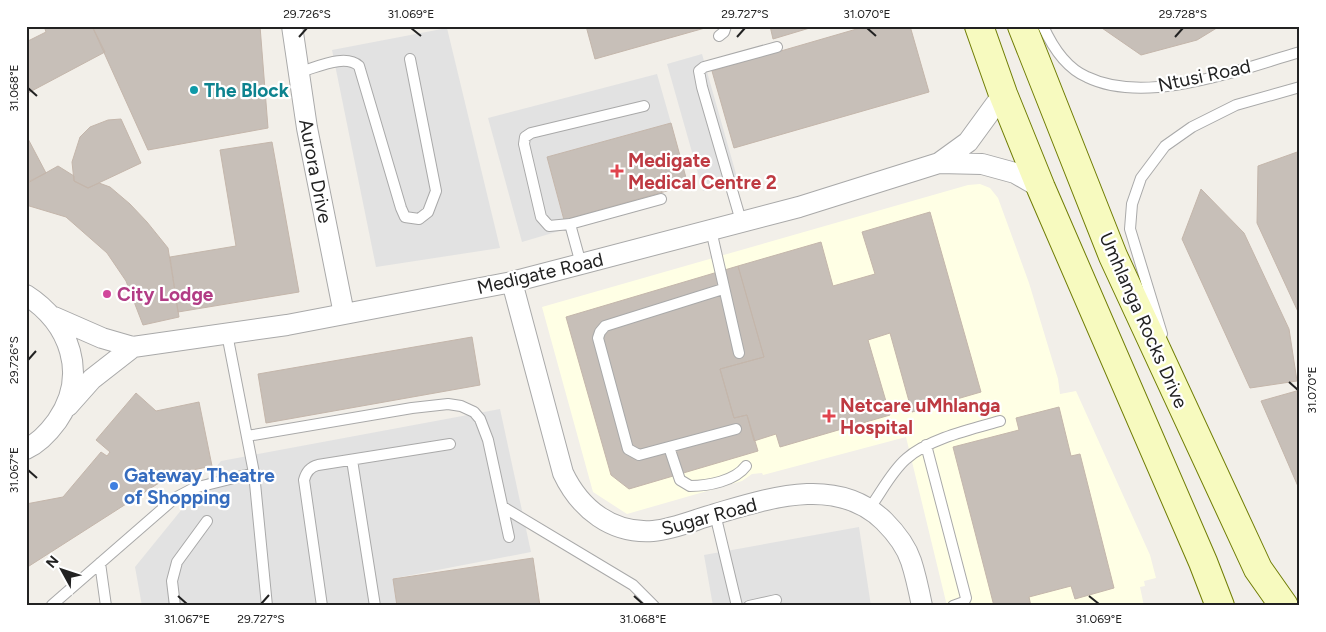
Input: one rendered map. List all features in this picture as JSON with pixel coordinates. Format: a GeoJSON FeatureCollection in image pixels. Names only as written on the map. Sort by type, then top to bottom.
{"type":"FeatureCollection","features":[{"type":"Feature","properties":{"kind":"main road"},"geometry":{"type":"LineString","coordinates":[[979,26],[1003,94],[1041,188],[1199,553],[1220,606]]}},
{"type":"Feature","properties":{"kind":"main road","name":"Umhlanga Rocks Drive"},"geometry":{"type":"LineString","coordinates":[[1022,26],[1113,256],[1258,568],[1284,606]]}},
{"type":"Feature","properties":{"kind":"street","name":"Aurora Drive"},"geometry":{"type":"LineString","coordinates":[[292,26],[307,128],[344,314]]}},
{"type":"Feature","properties":{"kind":"street","name":"Medigate Road"},"geometry":{"type":"LineString","coordinates":[[54,317],[102,338],[133,347],[227,334],[344,314],[512,282],[799,207],[939,163],[968,142],[1003,94]]}},
{"type":"Feature","properties":{"kind":"street","name":"Medigate Road"},"geometry":{"type":"LineString","coordinates":[[939,163],[982,164],[1015,173],[1041,188]]}},
{"type":"Feature","properties":{"kind":"street","name":"Sugar Road"},"geometry":{"type":"LineString","coordinates":[[512,282],[557,456],[571,490],[580,501],[601,519],[624,528],[641,531],[666,529],[778,498],[807,493],[834,494],[869,509],[894,531],[911,560],[922,606]]}},
{"type":"Feature","properties":{"kind":"street"},"geometry":{"type":"LineString","coordinates":[[26,295],[41,304],[54,317],[65,334],[71,354],[73,374],[70,394],[63,413]]}},
{"type":"Feature","properties":{"kind":"street"},"geometry":{"type":"LineString","coordinates":[[26,449],[49,432],[92,379],[133,347]]}},
{"type":"Feature","properties":{"kind":"lane"},"geometry":{"type":"LineString","coordinates":[[719,36],[724,32],[726,26]]}},
{"type":"Feature","properties":{"kind":"lane","name":"Ntusi Road"},"geometry":{"type":"LineString","coordinates":[[1043,26],[1058,52],[1077,71],[1102,83],[1123,86],[1144,87],[1180,84],[1300,52]]}},
{"type":"Feature","properties":{"kind":"lane"},"geometry":{"type":"LineString","coordinates":[[741,221],[702,87],[700,71],[704,67],[777,47]]}},
{"type":"Feature","properties":{"kind":"lane"},"geometry":{"type":"LineString","coordinates":[[299,72],[345,60],[355,62],[359,66],[400,208],[406,217],[419,219],[428,212],[436,192],[410,59]]}},
{"type":"Feature","properties":{"kind":"lane","name":"Ntusi Road"},"geometry":{"type":"LineString","coordinates":[[1172,384],[1161,329],[1130,229],[1132,204],[1141,178],[1165,146],[1192,127],[1236,105],[1300,87]]}},
{"type":"Feature","properties":{"kind":"lane"},"geometry":{"type":"LineString","coordinates":[[644,106],[531,133],[525,137],[524,144],[541,217],[549,226],[570,224],[661,199]]}},
{"type":"Feature","properties":{"kind":"lane"},"geometry":{"type":"LineString","coordinates":[[570,224],[581,264]]}},
{"type":"Feature","properties":{"kind":"lane"},"geometry":{"type":"LineString","coordinates":[[711,230],[739,353]]}},
{"type":"Feature","properties":{"kind":"lane"},"geometry":{"type":"LineString","coordinates":[[723,289],[605,326],[598,338],[628,449],[639,455],[736,429]]}},
{"type":"Feature","properties":{"kind":"lane"},"geometry":{"type":"LineString","coordinates":[[227,334],[254,473],[267,606]]}},
{"type":"Feature","properties":{"kind":"lane"},"geometry":{"type":"LineString","coordinates":[[247,436],[412,408],[448,404],[461,406],[474,412],[480,419],[488,440],[510,537]]}},
{"type":"Feature","properties":{"kind":"lane"},"geometry":{"type":"LineString","coordinates":[[869,509],[905,459],[926,445],[1000,421]]}},
{"type":"Feature","properties":{"kind":"lane"},"geometry":{"type":"LineString","coordinates":[[322,606],[304,480],[305,474],[313,466],[450,444]]}},
{"type":"Feature","properties":{"kind":"lane"},"geometry":{"type":"LineString","coordinates":[[926,445],[966,598],[964,602],[953,606]]}},
{"type":"Feature","properties":{"kind":"lane"},"geometry":{"type":"LineString","coordinates":[[669,447],[680,480],[690,486],[728,479],[738,475],[746,466]]}},
{"type":"Feature","properties":{"kind":"lane"},"geometry":{"type":"LineString","coordinates":[[352,460],[375,606]]}},
{"type":"Feature","properties":{"kind":"lane"},"geometry":{"type":"LineString","coordinates":[[52,605],[175,498],[194,488],[254,473]]}},
{"type":"Feature","properties":{"kind":"lane"},"geometry":{"type":"LineString","coordinates":[[504,507],[633,585],[654,606]]}},
{"type":"Feature","properties":{"kind":"lane"},"geometry":{"type":"LineString","coordinates":[[715,514],[737,606]]}},
{"type":"Feature","properties":{"kind":"lane"},"geometry":{"type":"LineString","coordinates":[[175,606],[172,581],[177,562],[207,521]]}},
{"type":"Feature","properties":{"kind":"lane"},"geometry":{"type":"LineString","coordinates":[[100,563],[106,606]]}},
{"type":"Feature","properties":{"kind":"lane"},"geometry":{"type":"LineString","coordinates":[[749,606],[776,600]]}},
{"type":"Feature","properties":{"kind":"shaded area"},"geometry":{"type":"Polygon","coordinates":[[[447,28],[500,248],[376,267],[332,50],[447,28]]]}},
{"type":"Feature","properties":{"kind":"shaded area"},"geometry":{"type":"Polygon","coordinates":[[[702,54],[738,181],[703,191],[667,64],[702,54]]]}},
{"type":"Feature","properties":{"kind":"shaded area"},"geometry":{"type":"Polygon","coordinates":[[[657,74],[671,123],[547,157],[566,229],[522,242],[488,118],[657,74]]]}},
{"type":"Feature","properties":{"kind":"shaded area","name":"Netcare uMhlanga Hospital"},"geometry":{"type":"Polygon","coordinates":[[[980,184],[990,188],[998,198],[1029,283],[1058,379],[1060,394],[1076,391],[1150,555],[1156,578],[1144,581],[1145,586],[1140,587],[1144,606],[947,606],[906,437],[763,475],[762,473],[752,474],[742,481],[627,514],[593,492],[542,307],[968,185],[980,184]]]}},
{"type":"Feature","properties":{"kind":"shaded area"},"geometry":{"type":"Polygon","coordinates":[[[500,409],[531,552],[396,578],[398,606],[142,606],[135,567],[221,461],[500,409]]]}},
{"type":"Feature","properties":{"kind":"shaded area"},"geometry":{"type":"Polygon","coordinates":[[[859,527],[871,606],[713,606],[704,555],[859,527]]]}},
{"type":"Feature","properties":{"kind":"building"},"geometry":{"type":"Polygon","coordinates":[[[44,26],[92,26],[105,52],[26,94],[26,42],[46,32],[44,26]]]}},
{"type":"Feature","properties":{"kind":"building","name":"The Block"},"geometry":{"type":"Polygon","coordinates":[[[92,26],[260,26],[268,128],[148,150],[92,26]]]}},
{"type":"Feature","properties":{"kind":"building"},"geometry":{"type":"Polygon","coordinates":[[[586,26],[712,26],[595,59],[586,26]]]}},
{"type":"Feature","properties":{"kind":"building"},"geometry":{"type":"Polygon","coordinates":[[[770,26],[813,26],[813,27],[773,39],[770,26]]]}},
{"type":"Feature","properties":{"kind":"building"},"geometry":{"type":"Polygon","coordinates":[[[867,26],[910,26],[929,92],[734,148],[712,71],[867,26]]]}},
{"type":"Feature","properties":{"kind":"building"},"geometry":{"type":"Polygon","coordinates":[[[1099,26],[1220,26],[1197,40],[1141,55],[1099,26]]]}},
{"type":"Feature","properties":{"kind":"building"},"geometry":{"type":"Polygon","coordinates":[[[121,119],[141,163],[88,188],[74,181],[72,162],[80,137],[90,127],[108,120],[121,119]]]}},
{"type":"Feature","properties":{"kind":"building","name":"Medigate Medical Centre 2"},"geometry":{"type":"Polygon","coordinates":[[[671,123],[688,185],[564,220],[547,157],[671,123]]]}},
{"type":"Feature","properties":{"kind":"building"},"geometry":{"type":"Polygon","coordinates":[[[26,135],[46,173],[26,183],[26,135]]]}},
{"type":"Feature","properties":{"kind":"building"},"geometry":{"type":"Polygon","coordinates":[[[272,142],[299,292],[178,312],[170,257],[236,246],[220,150],[272,142]]]}},
{"type":"Feature","properties":{"kind":"building"},"geometry":{"type":"Polygon","coordinates":[[[1300,151],[1300,316],[1257,223],[1258,166],[1300,151]]]}},
{"type":"Feature","properties":{"kind":"building"},"geometry":{"type":"Polygon","coordinates":[[[58,166],[74,176],[74,181],[88,188],[99,183],[110,187],[130,204],[168,248],[179,317],[143,325],[126,281],[107,253],[66,217],[26,205],[26,184],[58,166]]]}},
{"type":"Feature","properties":{"kind":"building"},"geometry":{"type":"Polygon","coordinates":[[[1201,189],[1244,233],[1289,329],[1297,381],[1250,388],[1182,239],[1201,189]]]}},
{"type":"Feature","properties":{"kind":"building"},"geometry":{"type":"Polygon","coordinates":[[[930,212],[981,392],[912,412],[890,333],[868,340],[890,415],[780,447],[776,434],[754,441],[747,415],[734,418],[720,369],[764,357],[738,266],[821,242],[833,286],[875,274],[862,232],[930,212]]]}},
{"type":"Feature","properties":{"kind":"building"},"geometry":{"type":"Polygon","coordinates":[[[738,266],[764,357],[720,369],[734,418],[747,415],[758,451],[629,489],[611,475],[566,317],[738,266]]]}},
{"type":"Feature","properties":{"kind":"building"},"geometry":{"type":"Polygon","coordinates":[[[472,337],[480,385],[266,423],[258,374],[472,337]]]}},
{"type":"Feature","properties":{"kind":"building"},"geometry":{"type":"Polygon","coordinates":[[[1300,390],[1300,491],[1261,401],[1300,390]]]}},
{"type":"Feature","properties":{"kind":"building","name":"Gateway Theatre of Shopping"},"geometry":{"type":"Polygon","coordinates":[[[136,393],[156,411],[199,402],[212,466],[173,474],[26,568],[26,504],[63,497],[101,452],[107,456],[110,452],[96,440],[136,393]]]}},
{"type":"Feature","properties":{"kind":"building"},"geometry":{"type":"Polygon","coordinates":[[[1059,407],[1071,456],[1080,454],[1114,588],[1075,599],[1071,586],[1029,597],[1031,606],[994,606],[953,447],[1019,430],[1016,418],[1059,407]]]}},
{"type":"Feature","properties":{"kind":"building"},"geometry":{"type":"Polygon","coordinates":[[[533,558],[540,606],[397,606],[393,579],[533,558]]]}},
{"type":"Feature","properties":{"kind":"place","name":"The Block"},"geometry":{"type":"Point","coordinates":[194,90]}},
{"type":"Feature","properties":{"kind":"place","name":"Medigate Medical Centre 2"},"geometry":{"type":"Point","coordinates":[617,171]}},
{"type":"Feature","properties":{"kind":"place","name":"City Lodge"},"geometry":{"type":"Point","coordinates":[107,294]}},
{"type":"Feature","properties":{"kind":"place","name":"Netcare uMhlanga Hospital"},"geometry":{"type":"Point","coordinates":[829,416]}},
{"type":"Feature","properties":{"kind":"place","name":"Gateway Theatre of Shopping"},"geometry":{"type":"Point","coordinates":[114,486]}}]}
